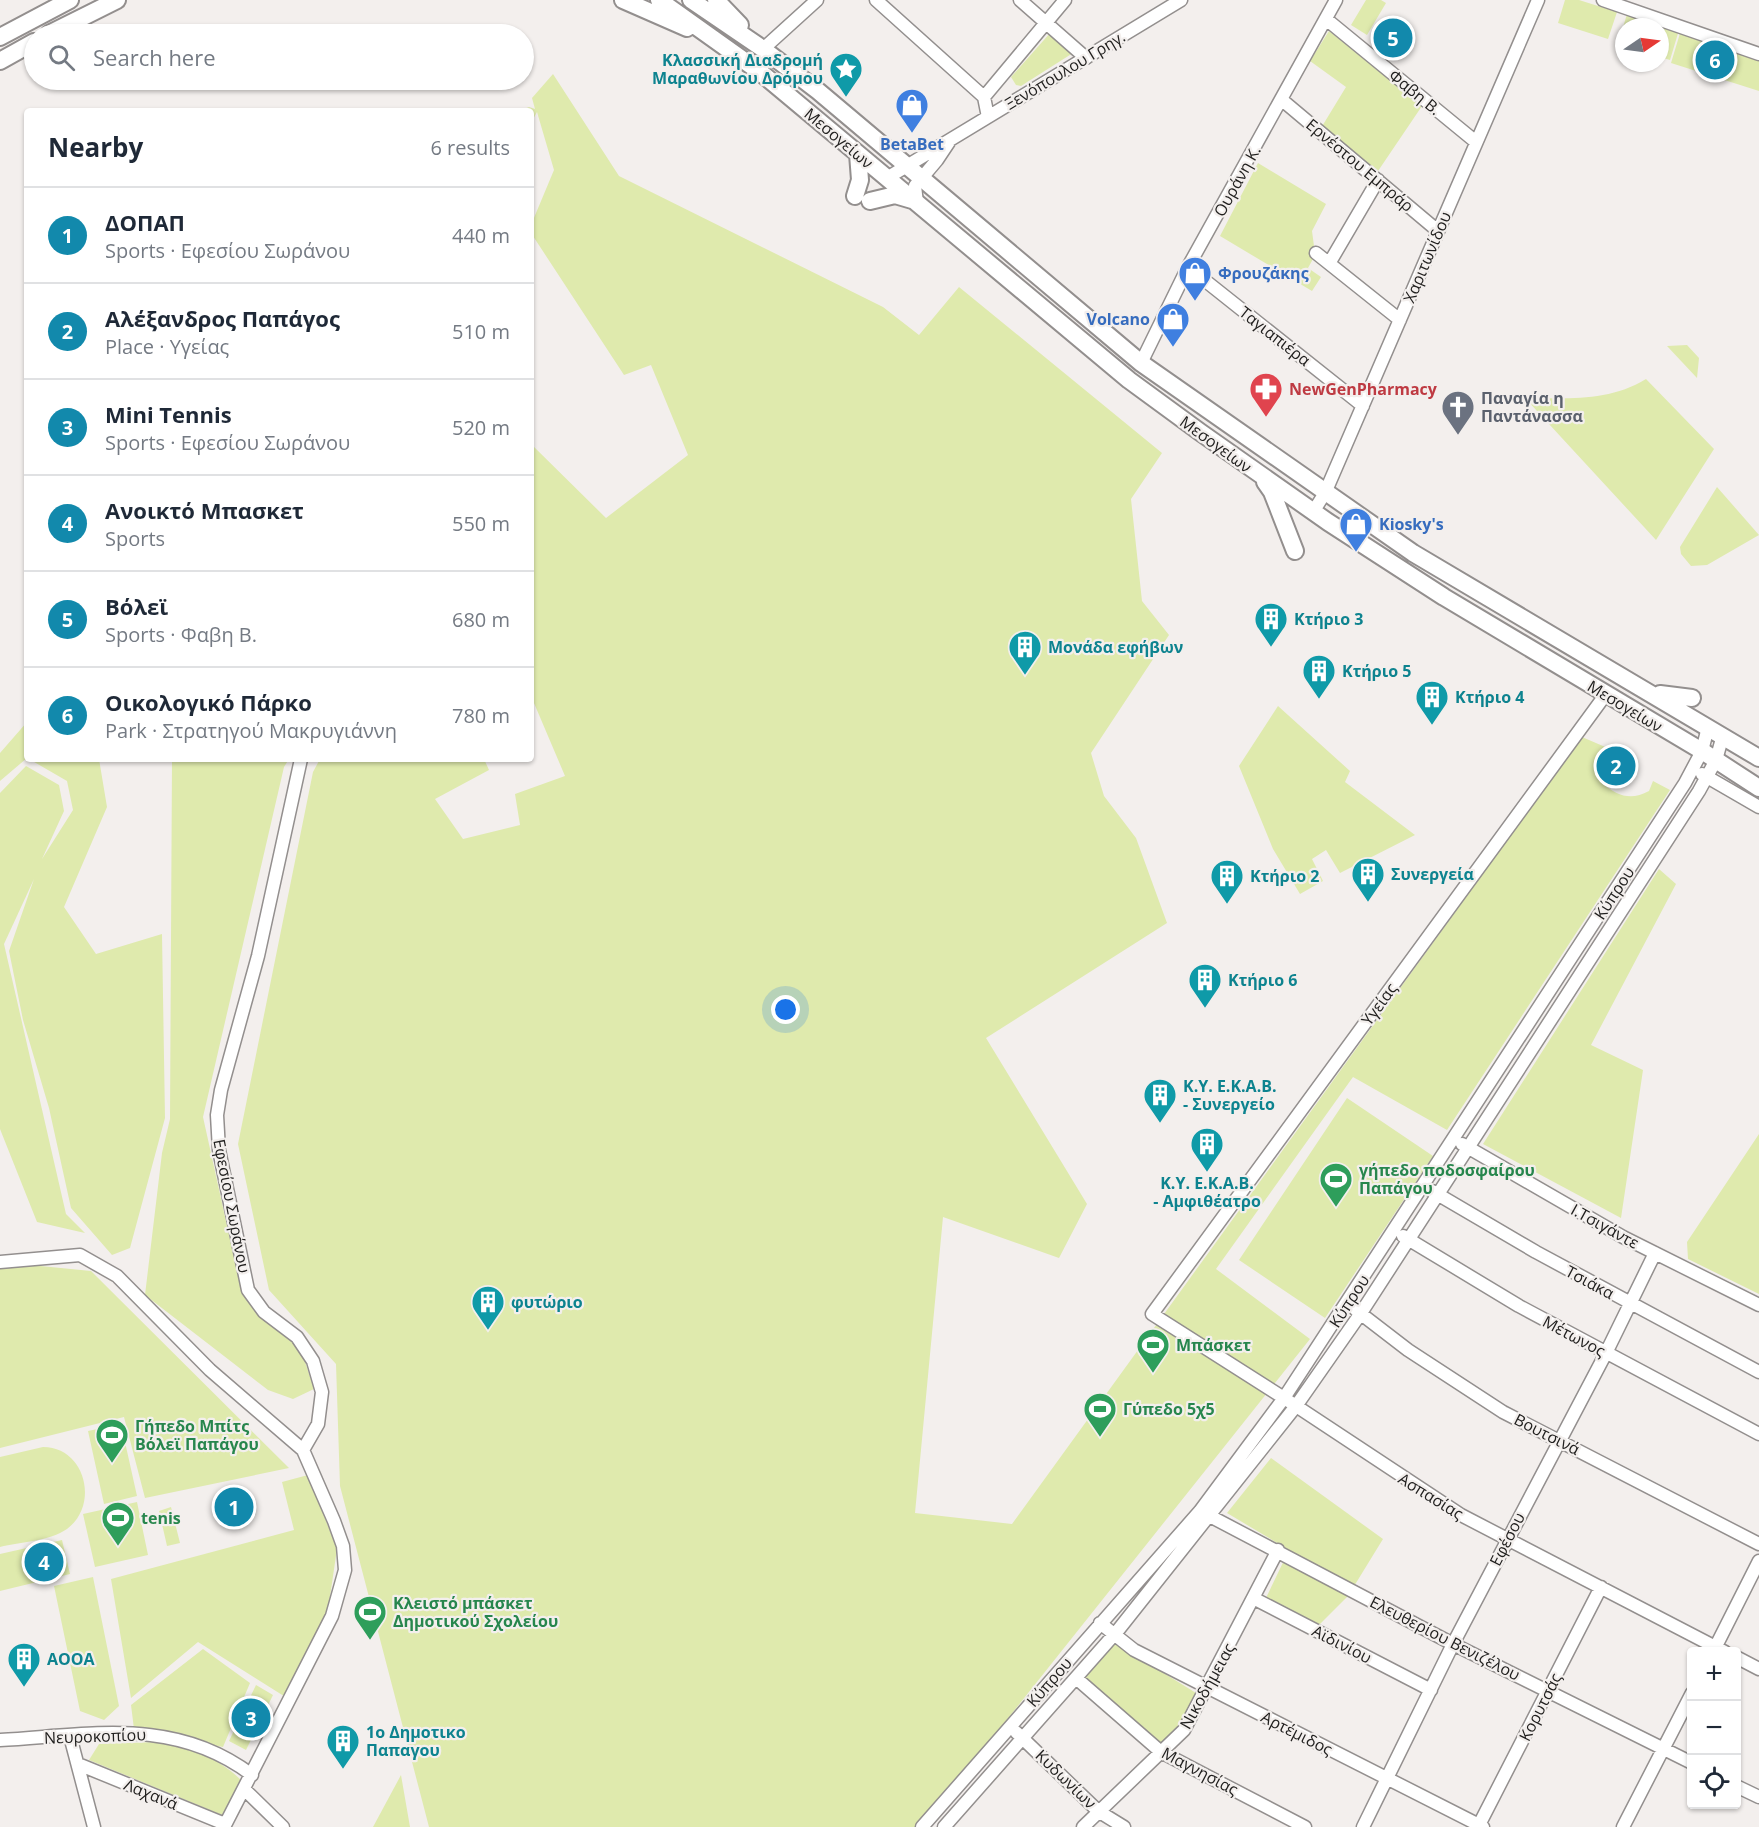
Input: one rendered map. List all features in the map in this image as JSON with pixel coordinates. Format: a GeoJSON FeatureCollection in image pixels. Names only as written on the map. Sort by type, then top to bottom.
{"type":"FeatureCollection","features":[{"type":"Feature","properties":{"kind":"main road"},"geometry":{"type":"LineString","coordinates":[[24,24],[69,0]]}},
{"type":"Feature","properties":{"kind":"main road"},"geometry":{"type":"LineString","coordinates":[[69,24],[117,0]]}},
{"type":"Feature","properties":{"kind":"main road","name":"Μεσογείων"},"geometry":{"type":"LineString","coordinates":[[623,0],[716,39]]}},
{"type":"Feature","properties":{"kind":"main road","name":"Μεσογείων"},"geometry":{"type":"LineString","coordinates":[[659,0],[760,72],[1129,381],[1261,476],[1444,597],[1702,751],[1759,788]]}},
{"type":"Feature","properties":{"kind":"main road","name":"Μεσογείων"},"geometry":{"type":"LineString","coordinates":[[691,0],[764,49],[1141,363],[1413,553],[1759,758]]}},
{"type":"Feature","properties":{"kind":"main road","name":"Μεσογείων"},"geometry":{"type":"LineString","coordinates":[[716,0],[764,49]]}},
{"type":"Feature","properties":{"kind":"main road"},"geometry":{"type":"LineString","coordinates":[[0,37],[24,24]]}},
{"type":"Feature","properties":{"kind":"main road"},"geometry":{"type":"LineString","coordinates":[[0,61],[24,48]]}},
{"type":"Feature","properties":{"kind":"main road"},"geometry":{"type":"LineString","coordinates":[[858,154],[862,199],[895,195],[917,203]]}},
{"type":"Feature","properties":{"kind":"main road"},"geometry":{"type":"LineString","coordinates":[[1261,476],[1272,492],[1295,551]]}},
{"type":"Feature","properties":{"kind":"main road"},"geometry":{"type":"LineString","coordinates":[[1642,688],[1668,696],[1692,698]]}},
{"type":"Feature","properties":{"kind":"street"},"geometry":{"type":"LineString","coordinates":[[764,49],[817,0]]}},
{"type":"Feature","properties":{"kind":"street"},"geometry":{"type":"LineString","coordinates":[[876,0],[984,97],[988,117]]}},
{"type":"Feature","properties":{"kind":"street"},"geometry":{"type":"LineString","coordinates":[[1020,0],[1086,58]]}},
{"type":"Feature","properties":{"kind":"street"},"geometry":{"type":"LineString","coordinates":[[984,97],[1065,0]]}},
{"type":"Feature","properties":{"kind":"street","name":"Ουράνη Κ."},"geometry":{"type":"LineString","coordinates":[[1141,363],[1188,267],[1336,0]]}},
{"type":"Feature","properties":{"kind":"street","name":"Χαριτωνίδου"},"geometry":{"type":"LineString","coordinates":[[1313,512],[1325,493],[1538,0]]}},
{"type":"Feature","properties":{"kind":"street"},"geometry":{"type":"LineString","coordinates":[[1603,0],[1759,54]]}},
{"type":"Feature","properties":{"kind":"street","name":"Ξενόπουλου Γρηγ."},"geometry":{"type":"LineString","coordinates":[[887,178],[1086,58],[1171,2]]}},
{"type":"Feature","properties":{"kind":"street","name":"Φαβη Β."},"geometry":{"type":"LineString","coordinates":[[1326,19],[1476,142]]}},
{"type":"Feature","properties":{"kind":"street","name":"Ερνέστου Εμπράρ"},"geometry":{"type":"LineString","coordinates":[[1282,100],[1438,231]]}},
{"type":"Feature","properties":{"kind":"street","name":"Ξενόπουλου Γρηγ."},"geometry":{"type":"LineString","coordinates":[[919,178],[938,160],[949,141]]}},
{"type":"Feature","properties":{"kind":"street"},"geometry":{"type":"LineString","coordinates":[[917,203],[915,186],[919,178]]}},
{"type":"Feature","properties":{"kind":"street"},"geometry":{"type":"LineString","coordinates":[[1329,262],[1378,180]]}},
{"type":"Feature","properties":{"kind":"street"},"geometry":{"type":"LineString","coordinates":[[1316,253],[1400,320]]}},
{"type":"Feature","properties":{"kind":"street","name":"Ταγιαπιέρα"},"geometry":{"type":"LineString","coordinates":[[1188,267],[1363,405]]}},
{"type":"Feature","properties":{"kind":"street","name":"Υγείας"},"geometry":{"type":"LineString","coordinates":[[1152,1314],[1606,694]]}},
{"type":"Feature","properties":{"kind":"street","name":"Κύπρου"},"geometry":{"type":"LineString","coordinates":[[944,1827],[1113,1635],[1205,1513],[1424,1186],[1693,769],[1715,731]]}},
{"type":"Feature","properties":{"kind":"street","name":"Κύπρου"},"geometry":{"type":"LineString","coordinates":[[922,1827],[1100,1623],[1205,1513],[1296,1406],[1361,1313],[1707,777],[1716,760],[1715,731]]}},
{"type":"Feature","properties":{"kind":"street","name":"Εφεσίου Σωράνου"},"geometry":{"type":"LineString","coordinates":[[300,762],[258,956],[220,1090],[217,1115],[219,1150],[248,1290],[264,1312],[297,1337],[314,1361],[322,1392],[318,1424],[303,1450]]}},
{"type":"Feature","properties":{"kind":"street"},"geometry":{"type":"LineString","coordinates":[[1693,769],[1759,807]]}},
{"type":"Feature","properties":{"kind":"street","name":"Ι.Τσιγάντε"},"geometry":{"type":"LineString","coordinates":[[1454,1139],[1655,1253],[1759,1305]]}},
{"type":"Feature","properties":{"kind":"street","name":"Τσιάκα"},"geometry":{"type":"LineString","coordinates":[[1424,1186],[1536,1252],[1759,1372]]}},
{"type":"Feature","properties":{"kind":"street","name":"Μέτωνος"},"geometry":{"type":"LineString","coordinates":[[1394,1230],[1519,1306],[1759,1434]]}},
{"type":"Feature","properties":{"kind":"street","name":"Εφέσου"},"geometry":{"type":"LineString","coordinates":[[1363,1827],[1453,1644],[1606,1353],[1655,1253]]}},
{"type":"Feature","properties":{"kind":"street"},"geometry":{"type":"LineString","coordinates":[[0,1262],[80,1255],[117,1276],[210,1370],[303,1450],[334,1521],[343,1546],[345,1570],[332,1616],[224,1826]]}},
{"type":"Feature","properties":{"kind":"street","name":"Βουτσινά"},"geometry":{"type":"LineString","coordinates":[[1346,1305],[1361,1313],[1408,1350],[1503,1412],[1759,1544]]}},
{"type":"Feature","properties":{"kind":"street","name":"Ασπασίας"},"geometry":{"type":"LineString","coordinates":[[1152,1314],[1284,1398],[1416,1488],[1506,1541],[1601,1587],[1712,1647]]}},
{"type":"Feature","properties":{"kind":"street","name":"Ελευθερίου Βενιζέλου"},"geometry":{"type":"LineString","coordinates":[[1205,1513],[1453,1644],[1687,1760]]}},
{"type":"Feature","properties":{"kind":"street","name":"Νικοδήμειας"},"geometry":{"type":"LineString","coordinates":[[1083,1827],[1185,1730],[1278,1550]]}},
{"type":"Feature","properties":{"kind":"street"},"geometry":{"type":"LineString","coordinates":[[1719,1647],[1759,1561]]}},
{"type":"Feature","properties":{"kind":"street","name":"Κορυτσάς"},"geometry":{"type":"LineString","coordinates":[[1481,1826],[1601,1587]]}},
{"type":"Feature","properties":{"kind":"street","name":"Αϊδινίου"},"geometry":{"type":"LineString","coordinates":[[1253,1598],[1431,1690]]}},
{"type":"Feature","properties":{"kind":"street","name":"Αρτέμιδος"},"geometry":{"type":"LineString","coordinates":[[1100,1623],[1134,1650],[1481,1826]]}},
{"type":"Feature","properties":{"kind":"street"},"geometry":{"type":"LineString","coordinates":[[1741,1659],[1759,1669]]}},
{"type":"Feature","properties":{"kind":"street","name":"Μαγνησίας"},"geometry":{"type":"LineString","coordinates":[[1076,1678],[1161,1752],[1305,1827]]}},
{"type":"Feature","properties":{"kind":"street"},"geometry":{"type":"LineString","coordinates":[[1623,1827],[1688,1701]]}},
{"type":"Feature","properties":{"kind":"street","name":"Κυδωνίων"},"geometry":{"type":"LineString","coordinates":[[1011,1727],[1098,1811],[1124,1827]]}},
{"type":"Feature","properties":{"kind":"street","name":"Νευροκοπίου"},"geometry":{"type":"LineString","coordinates":[[0,1740],[144,1734],[188,1740],[221,1754],[252,1775]]}},
{"type":"Feature","properties":{"kind":"street"},"geometry":{"type":"LineString","coordinates":[[70,1737],[94,1827]]}},
{"type":"Feature","properties":{"kind":"street","name":"Λαχανά"},"geometry":{"type":"LineString","coordinates":[[78,1764],[224,1826]]}},
{"type":"Feature","properties":{"kind":"street"},"geometry":{"type":"LineString","coordinates":[[1741,1788],[1759,1797]]}},
{"type":"Feature","properties":{"kind":"street"},"geometry":{"type":"LineString","coordinates":[[244,1789],[283,1827]]}},
{"type":"Feature","properties":{"kind":"green space"},"geometry":{"type":"Polygon","coordinates":[[[1366,0],[1381,0],[1386,3],[1367,35],[1351,25],[1366,0]]]}},
{"type":"Feature","properties":{"kind":"green space"},"geometry":{"type":"Polygon","coordinates":[[[1565,0],[1579,0],[1617,12],[1608,39],[1558,23],[1565,0]]]}},
{"type":"Feature","properties":{"kind":"green space"},"geometry":{"type":"Polygon","coordinates":[[[1627,14],[1640,18],[1626,18],[1627,14]]]}},
{"type":"Feature","properties":{"kind":"green space"},"geometry":{"type":"Polygon","coordinates":[[[1393,23],[1406,31],[1394,52],[1380,44],[1393,23]]]}},
{"type":"Feature","properties":{"kind":"green space"},"geometry":{"type":"Polygon","coordinates":[[[1669,27],[1679,30],[1669,60],[1669,27]]]}},
{"type":"Feature","properties":{"kind":"green space"},"geometry":{"type":"Polygon","coordinates":[[[1681,30],[1759,57],[1759,91],[1671,63],[1681,30]]]}},
{"type":"Feature","properties":{"kind":"green space"},"geometry":{"type":"Polygon","coordinates":[[[1329,31],[1422,106],[1376,174],[1321,128],[1346,87],[1310,61],[1329,31]]]}},
{"type":"Feature","properties":{"kind":"green space"},"geometry":{"type":"Polygon","coordinates":[[[1051,32],[1073,53],[1021,86],[1016,85],[1011,77],[1051,32]]]}},
{"type":"Feature","properties":{"kind":"green space"},"geometry":{"type":"Polygon","coordinates":[[[553,74],[619,176],[883,307],[919,335],[959,287],[1162,453],[1131,499],[1142,601],[1169,635],[1091,753],[1104,796],[1136,838],[1167,923],[986,1038],[1087,1204],[1059,1258],[943,1217],[915,1513],[1012,1524],[1582,737],[1610,749],[1600,769],[1602,783],[1613,791],[1624,796],[1636,796],[1649,791],[1653,781],[1670,790],[1447,1130],[1353,1077],[1216,1269],[1310,1339],[986,1746],[915,1827],[429,1827],[340,1486],[336,1364],[269,1290],[238,1144],[313,772],[318,762],[485,762],[489,770],[435,799],[463,839],[520,825],[515,794],[565,776],[534,703],[534,447],[606,518],[688,455],[651,365],[624,375],[534,238],[534,218],[554,170],[537,112],[534,118],[535,109],[532,98],[553,74]]]}},
{"type":"Feature","properties":{"kind":"green space"},"geometry":{"type":"Polygon","coordinates":[[[1258,163],[1326,204],[1312,231],[1314,246],[1319,248],[1308,268],[1321,277],[1312,291],[1220,236],[1258,163]]]}},
{"type":"Feature","properties":{"kind":"green space"},"geometry":{"type":"Polygon","coordinates":[[[1687,345],[1699,358],[1697,378],[1667,346],[1687,345]]]}},
{"type":"Feature","properties":{"kind":"green space"},"geometry":{"type":"Polygon","coordinates":[[[1646,379],[1714,449],[1656,540],[1525,398],[1572,398],[1603,395],[1617,392],[1646,379]]]}},
{"type":"Feature","properties":{"kind":"green space"},"geometry":{"type":"Polygon","coordinates":[[[1717,487],[1759,535],[1707,565],[1691,566],[1681,554],[1680,547],[1717,487]]]}},
{"type":"Feature","properties":{"kind":"green space"},"geometry":{"type":"Polygon","coordinates":[[[1278,706],[1350,771],[1345,782],[1415,835],[1340,873],[1326,850],[1312,859],[1323,881],[1300,894],[1273,849],[1239,766],[1278,706]]]}},
{"type":"Feature","properties":{"kind":"green space"},"geometry":{"type":"Polygon","coordinates":[[[24,725],[24,761],[0,781],[0,753],[24,725]]]}},
{"type":"Feature","properties":{"kind":"green space"},"geometry":{"type":"Polygon","coordinates":[[[34,762],[100,762],[107,807],[64,907],[96,954],[162,934],[165,1118],[130,1248],[112,1255],[71,1208],[49,1108],[23,1020],[9,951],[34,879],[4,944],[66,1214],[85,1233],[37,1222],[0,1129],[0,793],[26,766],[59,785],[64,811],[42,859],[73,810],[67,781],[34,762]]]}},
{"type":"Feature","properties":{"kind":"green space"},"geometry":{"type":"Polygon","coordinates":[[[172,762],[287,762],[284,767],[203,1117],[239,1280],[297,1337],[314,1389],[293,1399],[268,1390],[145,1295],[162,1153],[170,1119],[172,762]]]}},
{"type":"Feature","properties":{"kind":"green space"},"geometry":{"type":"Polygon","coordinates":[[[1659,869],[1676,884],[1591,1045],[1643,1070],[1621,1218],[1483,1144],[1659,869]]]}},
{"type":"Feature","properties":{"kind":"green space","name":"γήπεδο ποδοσφαίρου Παπάγου"},"geometry":{"type":"Polygon","coordinates":[[[1347,1098],[1433,1156],[1325,1318],[1239,1260],[1347,1098]]]}},
{"type":"Feature","properties":{"kind":"green space"},"geometry":{"type":"Polygon","coordinates":[[[1759,1134],[1759,1294],[1688,1259],[1687,1242],[1759,1134]]]}},
{"type":"Feature","properties":{"kind":"green space"},"geometry":{"type":"Polygon","coordinates":[[[0,1262],[91,1271],[289,1468],[145,1498],[124,1417],[0,1448],[0,1262]]]}},
{"type":"Feature","properties":{"kind":"green space","name":"Γήπεδο Μπίτς Βόλεϊ Παπάγου"},"geometry":{"type":"Polygon","coordinates":[[[121,1424],[137,1496],[104,1504],[88,1431],[121,1424]]]}},
{"type":"Feature","properties":{"kind":"green space"},"geometry":{"type":"Polygon","coordinates":[[[43,1447],[57,1449],[69,1456],[78,1466],[85,1492],[83,1506],[77,1518],[60,1533],[44,1539],[0,1547],[0,1457],[43,1447]]]}},
{"type":"Feature","properties":{"kind":"green space"},"geometry":{"type":"Polygon","coordinates":[[[1271,1458],[1383,1539],[1348,1596],[1317,1627],[1265,1600],[1289,1550],[1227,1513],[1271,1458]]]}},
{"type":"Feature","properties":{"kind":"green space"},"geometry":{"type":"Polygon","coordinates":[[[308,1475],[337,1549],[328,1610],[287,1698],[198,1642],[131,1698],[111,1579],[294,1530],[282,1482],[308,1475]]]}},
{"type":"Feature","properties":{"kind":"green space"},"geometry":{"type":"Polygon","coordinates":[[[137,1502],[148,1555],[95,1567],[83,1514],[137,1502]]]}},
{"type":"Feature","properties":{"kind":"green space"},"geometry":{"type":"Polygon","coordinates":[[[171,1507],[180,1543],[167,1546],[159,1511],[171,1507]]]}},
{"type":"Feature","properties":{"kind":"green space"},"geometry":{"type":"Polygon","coordinates":[[[62,1540],[70,1574],[0,1591],[0,1554],[62,1540]]]}},
{"type":"Feature","properties":{"kind":"green space"},"geometry":{"type":"Polygon","coordinates":[[[93,1577],[119,1706],[104,1720],[80,1711],[54,1586],[93,1577]]]}},
{"type":"Feature","properties":{"kind":"green space"},"geometry":{"type":"Polygon","coordinates":[[[1115,1643],[1196,1693],[1184,1725],[1162,1748],[1084,1678],[1115,1643]]]}},
{"type":"Feature","properties":{"kind":"green space"},"geometry":{"type":"Polygon","coordinates":[[[203,1649],[250,1683],[223,1747],[134,1729],[131,1705],[203,1649]]]}},
{"type":"Feature","properties":{"kind":"green space"},"geometry":{"type":"Polygon","coordinates":[[[256,1685],[273,1695],[246,1750],[229,1741],[256,1685]]]}},
{"type":"Feature","properties":{"kind":"green space"},"geometry":{"type":"Polygon","coordinates":[[[158,1742],[193,1751],[213,1760],[223,1765],[242,1781],[222,1815],[89,1760],[99,1744],[158,1742]]]}},
{"type":"Feature","properties":{"kind":"green space"},"geometry":{"type":"Polygon","coordinates":[[[401,1775],[410,1827],[373,1827],[401,1775]]]}},
{"type":"Feature","properties":{"kind":"place","name":"Βόλεϊ"},"geometry":{"type":"Point","coordinates":[1393,38]}},
{"type":"Feature","properties":{"kind":"place","name":"Οικολογικό Πάρκο"},"geometry":{"type":"Point","coordinates":[1715,60]}},
{"type":"Feature","properties":{"kind":"place","name":"Κλασσική Διαδρομή Μαραθωνίου Δρόμου"},"geometry":{"type":"Point","coordinates":[846,98]}},
{"type":"Feature","properties":{"kind":"place","name":"BetaBet"},"geometry":{"type":"Point","coordinates":[912,134]}},
{"type":"Feature","properties":{"kind":"place","name":"Φρουζάκης"},"geometry":{"type":"Point","coordinates":[1195,302]}},
{"type":"Feature","properties":{"kind":"place","name":"Volcano"},"geometry":{"type":"Point","coordinates":[1173,348]}},
{"type":"Feature","properties":{"kind":"place","name":"NewGenPharmacy"},"geometry":{"type":"Point","coordinates":[1266,418]}},
{"type":"Feature","properties":{"kind":"place","name":"Παναγία η Παντάνασσα"},"geometry":{"type":"Point","coordinates":[1458,436]}},
{"type":"Feature","properties":{"kind":"place","name":"Kiosky's"},"geometry":{"type":"Point","coordinates":[1356,553]}},
{"type":"Feature","properties":{"kind":"place","name":"Κτήριο 3"},"geometry":{"type":"Point","coordinates":[1271,648]}},
{"type":"Feature","properties":{"kind":"place","name":"Μονάδα εφήβων"},"geometry":{"type":"Point","coordinates":[1025,676]}},
{"type":"Feature","properties":{"kind":"place","name":"Κτήριο 5"},"geometry":{"type":"Point","coordinates":[1319,700]}},
{"type":"Feature","properties":{"kind":"place","name":"Κτήριο 4"},"geometry":{"type":"Point","coordinates":[1432,726]}},
{"type":"Feature","properties":{"kind":"place","name":"Αλέξανδρος Παπάγος"},"geometry":{"type":"Point","coordinates":[1616,766]}},
{"type":"Feature","properties":{"kind":"place","name":"Συνεργεία"},"geometry":{"type":"Point","coordinates":[1368,903]}},
{"type":"Feature","properties":{"kind":"place","name":"Κτήριο 2"},"geometry":{"type":"Point","coordinates":[1227,905]}},
{"type":"Feature","properties":{"kind":"place","name":"Κτήριο 6"},"geometry":{"type":"Point","coordinates":[1205,1009]}},
{"type":"Feature","properties":{"kind":"place","name":"Κ.Υ. Ε.Κ.Α.Β. - Συνεργείο"},"geometry":{"type":"Point","coordinates":[1160,1124]}},
{"type":"Feature","properties":{"kind":"place","name":"Κ.Υ. Ε.Κ.Α.Β. - Αμφιθέατρο"},"geometry":{"type":"Point","coordinates":[1207,1173]}},
{"type":"Feature","properties":{"kind":"place","name":"γήπεδο ποδοσφαίρου Παπάγου"},"geometry":{"type":"Point","coordinates":[1336,1208]}},
{"type":"Feature","properties":{"kind":"place","name":"φυτώριο"},"geometry":{"type":"Point","coordinates":[488,1331]}},
{"type":"Feature","properties":{"kind":"place","name":"Μπάσκετ"},"geometry":{"type":"Point","coordinates":[1153,1374]}},
{"type":"Feature","properties":{"kind":"place","name":"Γύπεδο 5χ5"},"geometry":{"type":"Point","coordinates":[1100,1438]}},
{"type":"Feature","properties":{"kind":"place","name":"Γήπεδο Μπίτς Βόλεϊ Παπάγου"},"geometry":{"type":"Point","coordinates":[112,1464]}},
{"type":"Feature","properties":{"kind":"place","name":"ΔΟΠΑΠ"},"geometry":{"type":"Point","coordinates":[234,1507]}},
{"type":"Feature","properties":{"kind":"place","name":"tenis"},"geometry":{"type":"Point","coordinates":[118,1547]}},
{"type":"Feature","properties":{"kind":"place","name":"Ανοικτό Μπασκετ"},"geometry":{"type":"Point","coordinates":[44,1562]}},
{"type":"Feature","properties":{"kind":"place","name":"Κλειστό μπάσκετ Δημοτικού Σχολείου"},"geometry":{"type":"Point","coordinates":[370,1641]}},
{"type":"Feature","properties":{"kind":"place","name":"ΑΟΟΑ"},"geometry":{"type":"Point","coordinates":[24,1688]}},
{"type":"Feature","properties":{"kind":"place","name":"Mini Tennis"},"geometry":{"type":"Point","coordinates":[251,1718]}},
{"type":"Feature","properties":{"kind":"place","name":"1ο Δημοτικο Παπαγου"},"geometry":{"type":"Point","coordinates":[343,1770]}}]}
